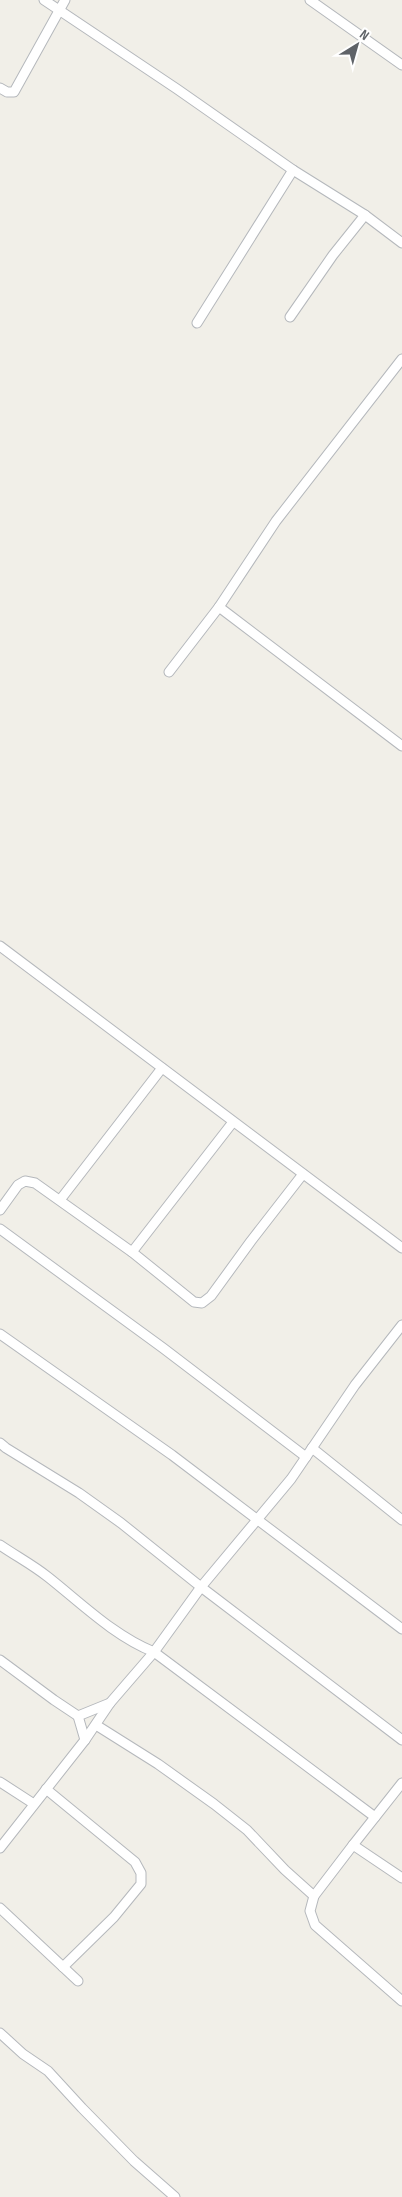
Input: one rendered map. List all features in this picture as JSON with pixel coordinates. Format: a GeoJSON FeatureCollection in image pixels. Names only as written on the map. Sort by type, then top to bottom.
{"type":"FeatureCollection","features":[{"type":"Feature","properties":{"kind":"street"},"geometry":{"type":"LineString","coordinates":[[44,0],[178,89],[293,170],[365,215],[402,243]]}},
{"type":"Feature","properties":{"kind":"street"},"geometry":{"type":"LineString","coordinates":[[0,88],[8,92],[14,92],[65,0]]}},
{"type":"Feature","properties":{"kind":"street"},"geometry":{"type":"LineString","coordinates":[[310,0],[402,65]]}},
{"type":"Feature","properties":{"kind":"street"},"geometry":{"type":"LineString","coordinates":[[197,323],[293,170]]}},
{"type":"Feature","properties":{"kind":"street"},"geometry":{"type":"LineString","coordinates":[[290,317],[333,255],[365,215]]}},
{"type":"Feature","properties":{"kind":"street"},"geometry":{"type":"LineString","coordinates":[[169,672],[219,607],[276,521],[402,359]]}},
{"type":"Feature","properties":{"kind":"street"},"geometry":{"type":"LineString","coordinates":[[219,607],[402,746]]}},
{"type":"Feature","properties":{"kind":"street"},"geometry":{"type":"LineString","coordinates":[[0,946],[402,1248]]}},
{"type":"Feature","properties":{"kind":"street"},"geometry":{"type":"LineString","coordinates":[[60,1200],[162,1068]]}},
{"type":"Feature","properties":{"kind":"street"},"geometry":{"type":"LineString","coordinates":[[132,1252],[233,1122]]}},
{"type":"Feature","properties":{"kind":"street"},"geometry":{"type":"LineString","coordinates":[[0,1210],[18,1185],[25,1181],[34,1183],[132,1252],[194,1302],[202,1303],[211,1296],[303,1174]]}},
{"type":"Feature","properties":{"kind":"street"},"geometry":{"type":"LineString","coordinates":[[0,1228],[163,1348],[306,1457]]}},
{"type":"Feature","properties":{"kind":"street"},"geometry":{"type":"LineString","coordinates":[[0,1848],[85,1740],[110,1703],[154,1652],[201,1587],[291,1479],[355,1384],[402,1325]]}},
{"type":"Feature","properties":{"kind":"street"},"geometry":{"type":"LineString","coordinates":[[0,1334],[172,1455],[402,1630]]}},
{"type":"Feature","properties":{"kind":"street"},"geometry":{"type":"LineString","coordinates":[[0,1444],[91,1505],[104,1516]]}},
{"type":"Feature","properties":{"kind":"street"},"geometry":{"type":"LineString","coordinates":[[0,1444],[79,1493],[121,1523],[201,1587],[402,1740]]}},
{"type":"Feature","properties":{"kind":"street"},"geometry":{"type":"LineString","coordinates":[[312,1448],[402,1520]]}},
{"type":"Feature","properties":{"kind":"street"},"geometry":{"type":"LineString","coordinates":[[0,1545],[46,1576],[112,1627],[154,1652],[376,1817]]}},
{"type":"Feature","properties":{"kind":"street"},"geometry":{"type":"LineString","coordinates":[[0,1660],[78,1716],[85,1740]]}},
{"type":"Feature","properties":{"kind":"street"},"geometry":{"type":"LineString","coordinates":[[78,1716],[110,1703]]}},
{"type":"Feature","properties":{"kind":"street"},"geometry":{"type":"LineString","coordinates":[[96,1724],[158,1764],[247,1830],[285,1870],[314,1896]]}},
{"type":"Feature","properties":{"kind":"street"},"geometry":{"type":"LineString","coordinates":[[0,1782],[34,1804]]}},
{"type":"Feature","properties":{"kind":"street"},"geometry":{"type":"LineString","coordinates":[[402,1783],[314,1896],[310,1911],[315,1925],[402,2001]]}},
{"type":"Feature","properties":{"kind":"street"},"geometry":{"type":"LineString","coordinates":[[46,1790],[122,1850],[135,1862],[141,1873],[141,1884],[114,1917],[63,1967]]}},
{"type":"Feature","properties":{"kind":"street"},"geometry":{"type":"LineString","coordinates":[[353,1845],[402,1878]]}},
{"type":"Feature","properties":{"kind":"street"},"geometry":{"type":"LineString","coordinates":[[0,1908],[78,1981]]}},
{"type":"Feature","properties":{"kind":"street"},"geometry":{"type":"LineString","coordinates":[[0,2033],[23,2054],[48,2071],[134,2161],[175,2197]]}}]}
